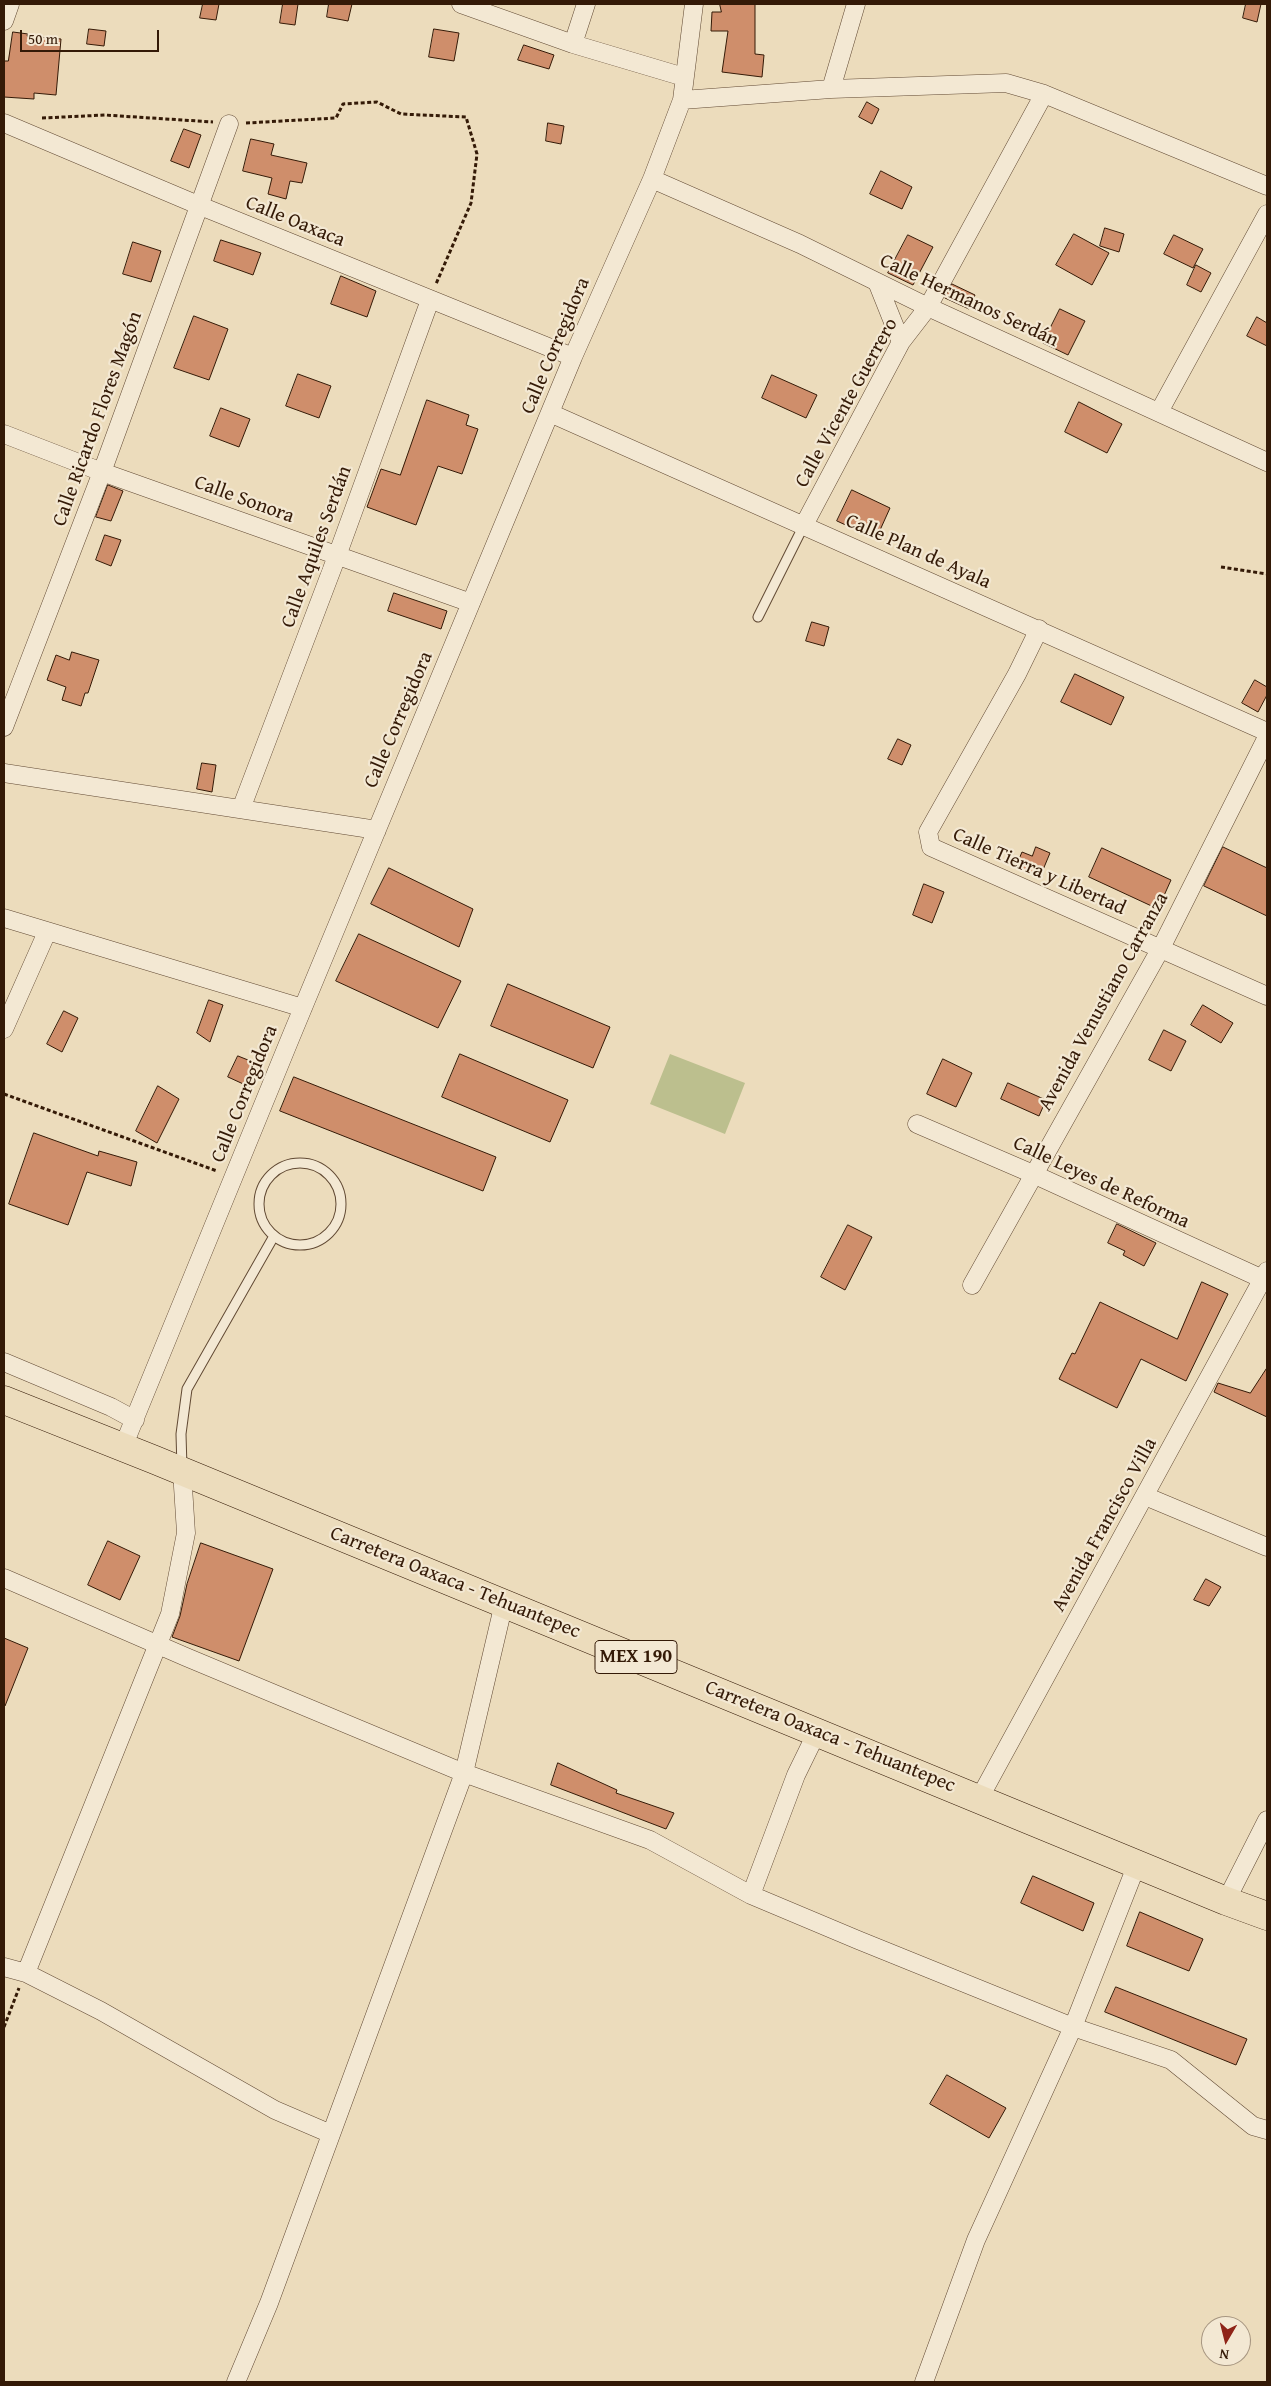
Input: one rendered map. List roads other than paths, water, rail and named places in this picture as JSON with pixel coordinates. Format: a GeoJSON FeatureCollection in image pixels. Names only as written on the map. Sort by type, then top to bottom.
{"type":"FeatureCollection","features":[{"type":"Feature","properties":{"kind":"main road","name":"Carretera Oaxaca - Tehuantepec"},"geometry":{"type":"LineString","coordinates":[[4,1400],[182,1470],[1226,1901],[1265,1913]]}},
{"type":"Feature","properties":{"kind":"street"},"geometry":{"type":"LineString","coordinates":[[4,21],[10,4]]}},
{"type":"Feature","properties":{"kind":"street"},"geometry":{"type":"LineString","coordinates":[[461,4],[573,44],[684,77]]}},
{"type":"Feature","properties":{"kind":"street"},"geometry":{"type":"LineString","coordinates":[[573,44],[586,4]]}},
{"type":"Feature","properties":{"kind":"street","name":"Calle Corregidora"},"geometry":{"type":"LineString","coordinates":[[124,1448],[303,1008],[573,357],[652,179],[682,100],[694,4]]}},
{"type":"Feature","properties":{"kind":"street"},"geometry":{"type":"LineString","coordinates":[[832,89],[856,4]]}},
{"type":"Feature","properties":{"kind":"street"},"geometry":{"type":"LineString","coordinates":[[682,100],[832,89],[1006,83],[1044,94],[1267,186]]}},
{"type":"Feature","properties":{"kind":"street","name":"Calle Vicente Guerrero"},"geometry":{"type":"LineString","coordinates":[[804,525],[902,342],[928,307],[1044,94]]}},
{"type":"Feature","properties":{"kind":"street","name":"Calle Oaxaca"},"geometry":{"type":"LineString","coordinates":[[4,123],[198,206],[573,357]]}},
{"type":"Feature","properties":{"kind":"street","name":"Calle Ricardo Flores Magón"},"geometry":{"type":"LineString","coordinates":[[4,727],[102,472],[229,124]]}},
{"type":"Feature","properties":{"kind":"street","name":"Calle Hermanos Serdán"},"geometry":{"type":"LineString","coordinates":[[652,179],[800,244],[928,307],[1267,462]]}},
{"type":"Feature","properties":{"kind":"street"},"geometry":{"type":"LineString","coordinates":[[1159,412],[1267,214]]}},
{"type":"Feature","properties":{"kind":"street"},"geometry":{"type":"LineString","coordinates":[[877,282],[902,342]]}},
{"type":"Feature","properties":{"kind":"street","name":"Calle Aquiles Serdán"},"geometry":{"type":"LineString","coordinates":[[241,809],[337,556],[430,300]]}},
{"type":"Feature","properties":{"kind":"street","name":"Calle Plan de Ayala"},"geometry":{"type":"LineString","coordinates":[[550,413],[1267,732]]}},
{"type":"Feature","properties":{"kind":"street","name":"Calle Sonora"},"geometry":{"type":"LineString","coordinates":[[4,434],[102,472],[471,603]]}},
{"type":"Feature","properties":{"kind":"street","name":"Calle Tierra y Libertad"},"geometry":{"type":"LineString","coordinates":[[1039,629],[1017,674],[928,832],[931,848],[1267,996]]}},
{"type":"Feature","properties":{"kind":"street","name":"Avenida Venustiano Carranza"},"geometry":{"type":"LineString","coordinates":[[972,1285],[1161,948],[1267,737]]}},
{"type":"Feature","properties":{"kind":"street"},"geometry":{"type":"LineString","coordinates":[[4,773],[377,830]]}},
{"type":"Feature","properties":{"kind":"street"},"geometry":{"type":"LineString","coordinates":[[4,918],[303,1008]]}},
{"type":"Feature","properties":{"kind":"street"},"geometry":{"type":"LineString","coordinates":[[4,1029],[47,932]]}},
{"type":"Feature","properties":{"kind":"street","name":"Calle Leyes de Reforma"},"geometry":{"type":"LineString","coordinates":[[917,1124],[1266,1277]]}},
{"type":"Feature","properties":{"kind":"street","name":"Avenida Francisco Villa"},"geometry":{"type":"LineString","coordinates":[[979,1799],[1266,1277]]}},
{"type":"Feature","properties":{"kind":"street"},"geometry":{"type":"LineString","coordinates":[[4,1362],[111,1408],[134,1420]]}},
{"type":"Feature","properties":{"kind":"street"},"geometry":{"type":"LineString","coordinates":[[26,1973],[170,1614],[186,1533],[182,1470]]}},
{"type":"Feature","properties":{"kind":"street"},"geometry":{"type":"LineString","coordinates":[[1145,1496],[1267,1546]]}},
{"type":"Feature","properties":{"kind":"street"},"geometry":{"type":"LineString","coordinates":[[4,1578],[464,1773],[650,1840],[751,1895],[1073,2027],[1171,2060],[1253,2126],[1267,2130]]}},
{"type":"Feature","properties":{"kind":"street"},"geometry":{"type":"LineString","coordinates":[[236,2382],[269,2303],[464,1773],[504,1603]]}},
{"type":"Feature","properties":{"kind":"street"},"geometry":{"type":"LineString","coordinates":[[751,1895],[796,1776],[817,1732]]}},
{"type":"Feature","properties":{"kind":"street"},"geometry":{"type":"LineString","coordinates":[[1226,1901],[1267,1820]]}},
{"type":"Feature","properties":{"kind":"street"},"geometry":{"type":"LineString","coordinates":[[924,2382],[976,2240],[1073,2027],[1137,1864]]}},
{"type":"Feature","properties":{"kind":"street"},"geometry":{"type":"LineString","coordinates":[[4,1967],[26,1973],[101,2011],[275,2110],[331,2134]]}},
{"type":"Feature","properties":{"kind":"lane"},"geometry":{"type":"LineString","coordinates":[[758,617],[804,525]]}},
{"type":"Feature","properties":{"kind":"lane"},"geometry":{"type":"LineString","coordinates":[[303,1163],[315,1166],[326,1173],[335,1183],[340,1197],[340,1211],[336,1224],[315,1242],[301,1245],[286,1243],[274,1236],[265,1226],[260,1214],[258,1201],[262,1188],[268,1178],[278,1169],[290,1164],[303,1163]]}},
{"type":"Feature","properties":{"kind":"lane"},"geometry":{"type":"LineString","coordinates":[[182,1470],[180,1434],[187,1389],[274,1236]]}}]}
